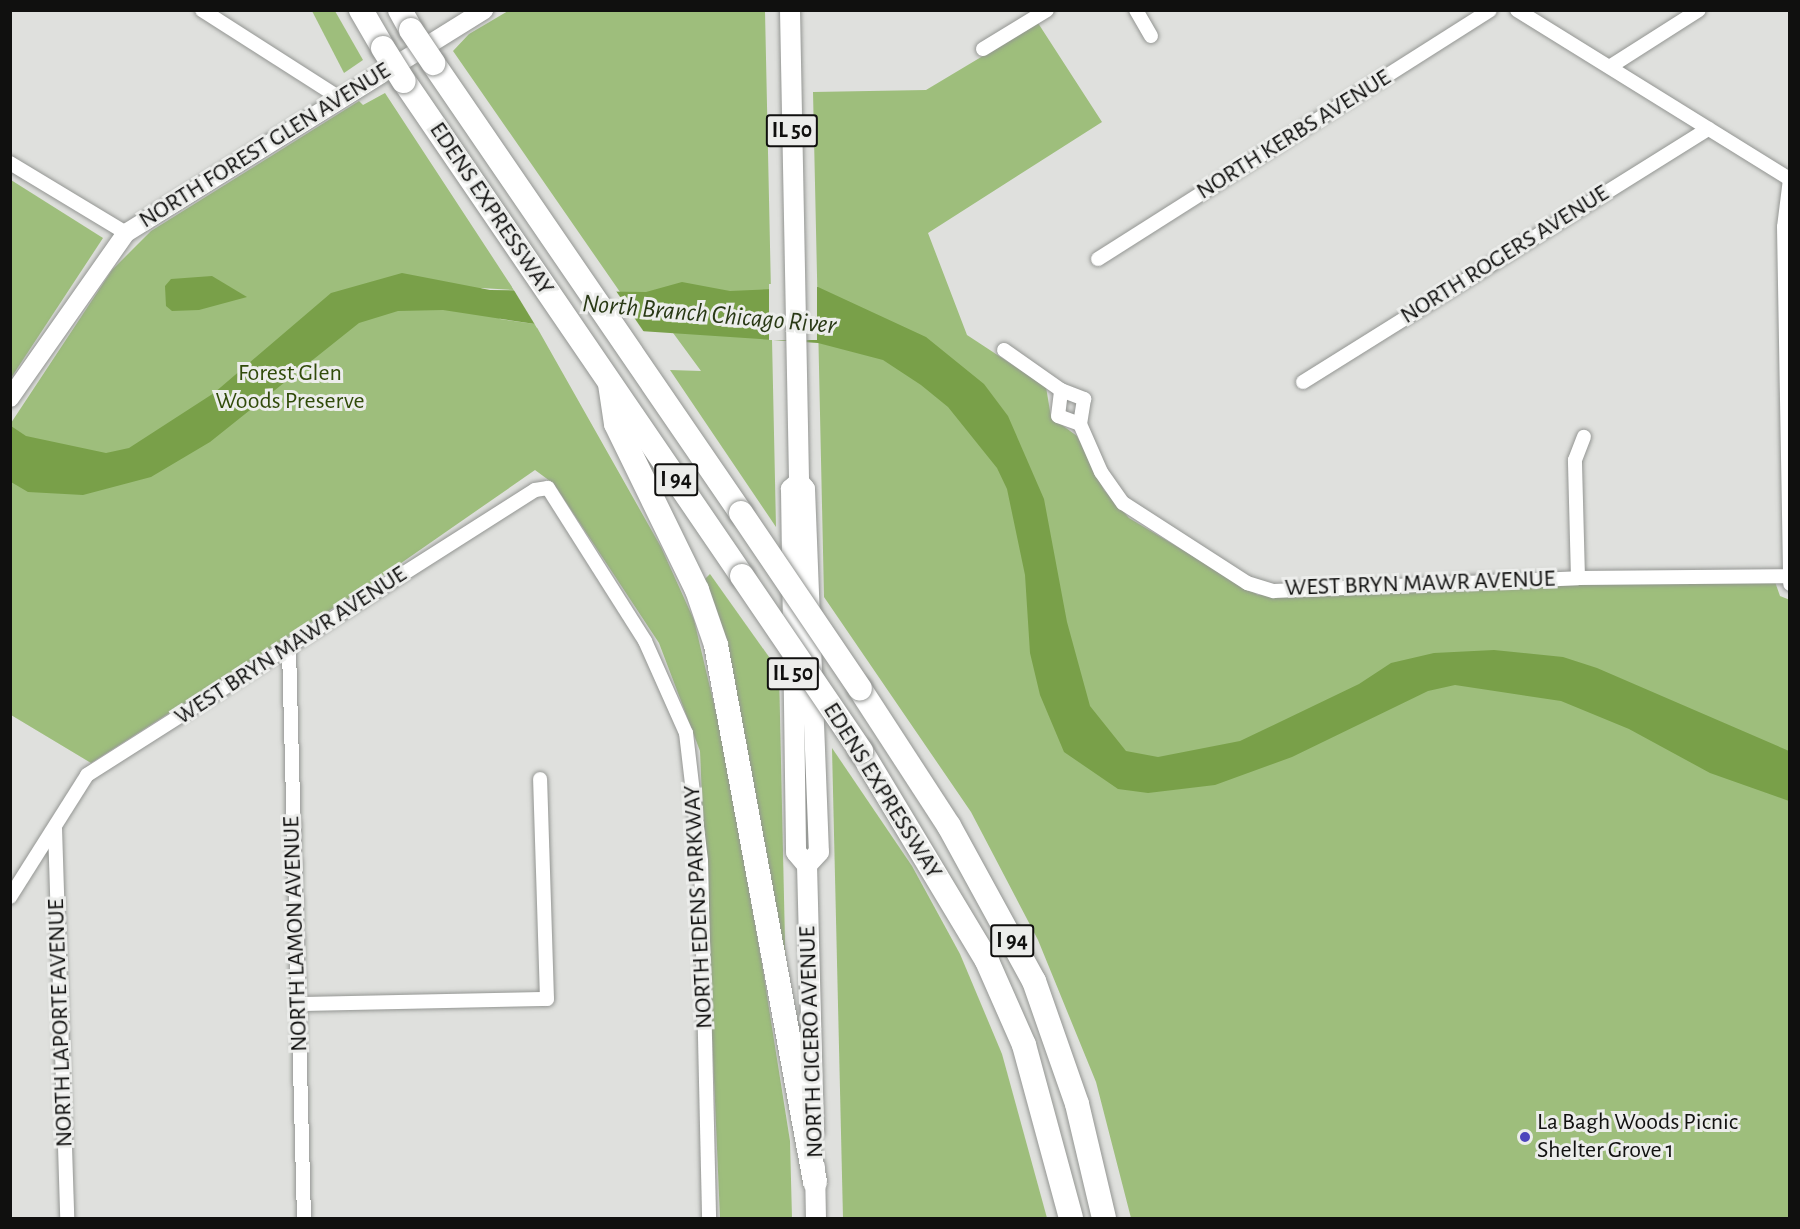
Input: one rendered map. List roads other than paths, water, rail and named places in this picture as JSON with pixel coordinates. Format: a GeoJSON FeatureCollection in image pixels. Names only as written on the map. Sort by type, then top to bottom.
{"type":"FeatureCollection","features":[{"type":"Feature","properties":{"kind":"highway","name":"EDENS EXPRESSWAY"},"geometry":{"type":"LineString","coordinates":[[361,10],[404,81],[861,751],[987,961],[1024,1045],[1071,1218]]}},
{"type":"Feature","properties":{"kind":"highway","name":"EDENS EXPRESSWAY"},"geometry":{"type":"LineString","coordinates":[[406,20],[433,63],[860,689],[949,826],[1034,981],[1077,1104],[1104,1218]]}},
{"type":"Feature","properties":{"kind":"highway"},"geometry":{"type":"LineString","coordinates":[[610,384],[616,424],[697,590],[716,645],[815,1182]]}},
{"type":"Feature","properties":{"kind":"main road","name":"NORTH CICERO AVENUE"},"geometry":{"type":"LineString","coordinates":[[790,10],[799,482],[805,489],[819,852],[807,865],[816,1218]]}},
{"type":"Feature","properties":{"kind":"street"},"geometry":{"type":"LineString","coordinates":[[202,10],[341,99]]}},
{"type":"Feature","properties":{"kind":"street","name":"NORTH FOREST GLEN AVENUE"},"geometry":{"type":"LineString","coordinates":[[10,398],[126,233],[484,10]]}},
{"type":"Feature","properties":{"kind":"street"},"geometry":{"type":"LineString","coordinates":[[983,49],[1047,10]]}},
{"type":"Feature","properties":{"kind":"street"},"geometry":{"type":"LineString","coordinates":[[1136,10],[1151,36]]}},
{"type":"Feature","properties":{"kind":"street","name":"NORTH KERBS AVENUE"},"geometry":{"type":"LineString","coordinates":[[1098,259],[1490,10]]}},
{"type":"Feature","properties":{"kind":"street"},"geometry":{"type":"LineString","coordinates":[[1517,10],[1611,66],[1790,179],[1784,227],[1788,580]]}},
{"type":"Feature","properties":{"kind":"street"},"geometry":{"type":"LineString","coordinates":[[1611,66],[1699,10]]}},
{"type":"Feature","properties":{"kind":"street","name":"NORTH ROGERS AVENUE"},"geometry":{"type":"LineString","coordinates":[[1303,382],[1708,129]]}},
{"type":"Feature","properties":{"kind":"street"},"geometry":{"type":"LineString","coordinates":[[10,163],[126,233]]}},
{"type":"Feature","properties":{"kind":"street","name":"WEST BRYN MAWR AVENUE"},"geometry":{"type":"LineString","coordinates":[[1004,350],[1061,390],[1084,399],[1080,424],[1101,472],[1123,503],[1247,583],[1274,591],[1578,578],[1788,580]]}},
{"type":"Feature","properties":{"kind":"street"},"geometry":{"type":"LineString","coordinates":[[1061,390],[1058,416],[1080,424]]}},
{"type":"Feature","properties":{"kind":"street"},"geometry":{"type":"LineString","coordinates":[[1578,578],[1575,460],[1584,437]]}},
{"type":"Feature","properties":{"kind":"street","name":"WEST BRYN MAWR AVENUE"},"geometry":{"type":"LineString","coordinates":[[10,897],[87,776],[535,490],[548,488]]}},
{"type":"Feature","properties":{"kind":"street","name":"NORTH EDENS PARKWAY"},"geometry":{"type":"LineString","coordinates":[[548,488],[645,641],[686,733],[701,861],[709,1218]]}},
{"type":"Feature","properties":{"kind":"street","name":"NORTH LAMON AVENUE"},"geometry":{"type":"LineString","coordinates":[[289,649],[304,1218]]}},
{"type":"Feature","properties":{"kind":"street"},"geometry":{"type":"LineString","coordinates":[[298,1004],[547,999],[540,779]]}},
{"type":"Feature","properties":{"kind":"street","name":"NORTH LAPORTE AVENUE"},"geometry":{"type":"LineString","coordinates":[[55,828],[67,1218]]}},
{"type":"Feature","properties":{"kind":"water","name":"North Branch Chicago River"},"geometry":{"type":"Polygon","coordinates":[[[402,273],[490,290],[646,292],[682,282],[730,291],[818,287],[926,337],[984,384],[1008,416],[1044,499],[1067,622],[1090,706],[1126,751],[1158,757],[1240,741],[1359,684],[1391,663],[1434,653],[1494,650],[1563,657],[1597,668],[1789,751],[1789,801],[1710,773],[1629,729],[1561,701],[1455,685],[1428,691],[1292,757],[1215,785],[1148,793],[1118,789],[1064,752],[1040,695],[1030,653],[1025,575],[1007,489],[997,468],[948,407],[921,385],[883,360],[818,343],[535,324],[443,310],[398,311],[359,323],[210,442],[151,477],[83,495],[28,492],[11,482],[11,426],[26,436],[106,453],[129,448],[214,393],[331,293],[402,273]]]}},
{"type":"Feature","properties":{"kind":"water"},"geometry":{"type":"Polygon","coordinates":[[[212,276],[247,297],[199,310],[172,311],[166,306],[165,286],[171,279],[212,276]]]}},
{"type":"Feature","properties":{"kind":"place","name":"La Bagh Woods Picnic Shelter Grove 1"},"geometry":{"type":"Point","coordinates":[1525,1137]}},
{"type":"Feature","properties":{"kind":"park label","name":"Forest Glen Woods Preserve"},"geometry":{"type":"Point","coordinates":[290,388]}}]}
